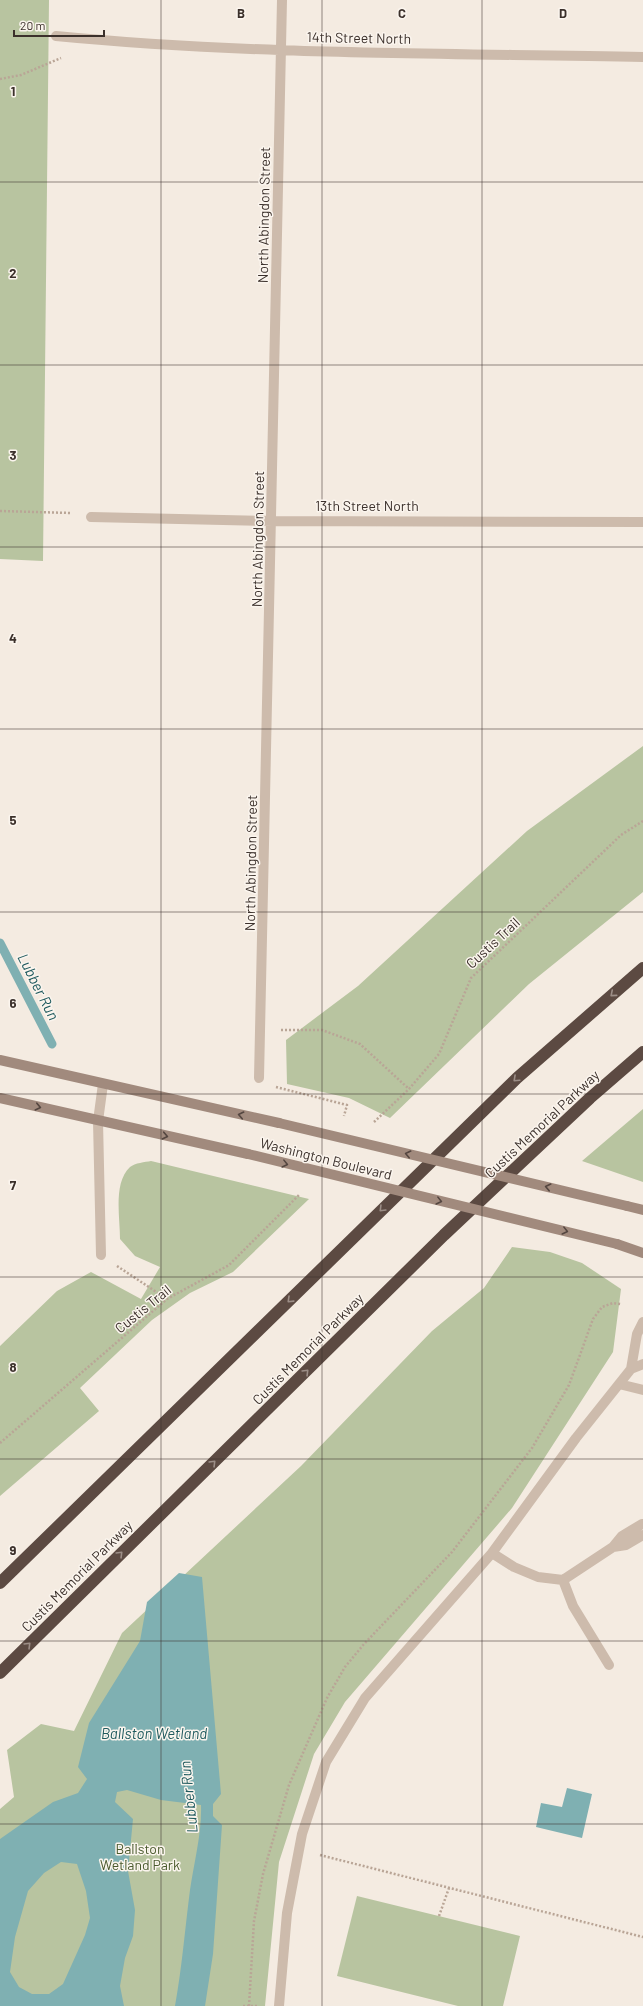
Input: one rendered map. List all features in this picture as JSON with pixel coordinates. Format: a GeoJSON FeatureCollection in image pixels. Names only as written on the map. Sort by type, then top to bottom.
{"type":"FeatureCollection","features":[{"type":"Feature","properties":{"kind":"highway"},"geometry":{"type":"LineString","coordinates":[[0,1584],[517,1078],[643,968]]}},
{"type":"Feature","properties":{"kind":"highway","name":"Custis Memorial Parkway"},"geometry":{"type":"LineString","coordinates":[[0,1672],[444,1235],[590,1098],[643,1052]]}},
{"type":"Feature","properties":{"kind":"main road","name":"Washington Boulevard"},"geometry":{"type":"LineString","coordinates":[[0,1060],[279,1123],[643,1210]]}},
{"type":"Feature","properties":{"kind":"main road","name":"Washington Boulevard"},"geometry":{"type":"LineString","coordinates":[[0,1098],[98,1122],[248,1154],[617,1244],[643,1252]]}},
{"type":"Feature","properties":{"kind":"street","name":"North Abingdon Street"},"geometry":{"type":"LineString","coordinates":[[259,1078],[282,0]]}},
{"type":"Feature","properties":{"kind":"street","name":"14th Street North"},"geometry":{"type":"LineString","coordinates":[[56,36],[281,50],[643,57]]}},
{"type":"Feature","properties":{"kind":"street","name":"13th Street North"},"geometry":{"type":"LineString","coordinates":[[91,517],[272,520],[643,522]]}},
{"type":"Feature","properties":{"kind":"street"},"geometry":{"type":"LineString","coordinates":[[101,1255],[98,1122],[103,1084]]}},
{"type":"Feature","properties":{"kind":"street"},"geometry":{"type":"LineString","coordinates":[[631,1369],[637,1334],[643,1322]]}},
{"type":"Feature","properties":{"kind":"street"},"geometry":{"type":"LineString","coordinates":[[279,2006],[287,1913],[299,1849],[302,1834],[326,1762],[365,1698],[492,1553],[576,1438],[631,1369],[643,1364]]}},
{"type":"Feature","properties":{"kind":"street"},"geometry":{"type":"LineString","coordinates":[[619,1384],[643,1390]]}},
{"type":"Feature","properties":{"kind":"street"},"geometry":{"type":"LineString","coordinates":[[492,1553],[514,1567],[538,1577],[563,1580],[614,1547],[622,1536],[642,1524]]}},
{"type":"Feature","properties":{"kind":"street"},"geometry":{"type":"LineString","coordinates":[[614,1547],[626,1545],[643,1535]]}},
{"type":"Feature","properties":{"kind":"street"},"geometry":{"type":"LineString","coordinates":[[563,1580],[573,1606],[609,1665]]}},
{"type":"Feature","properties":{"kind":"path"},"geometry":{"type":"LineString","coordinates":[[0,79],[21,75],[62,58],[75,38]]}},
{"type":"Feature","properties":{"kind":"path"},"geometry":{"type":"LineString","coordinates":[[0,511],[70,513],[91,517]]}},
{"type":"Feature","properties":{"kind":"path","name":"Custis Trail"},"geometry":{"type":"LineString","coordinates":[[374,1122],[409,1089],[438,1054],[471,978],[621,836],[643,821]]}},
{"type":"Feature","properties":{"kind":"path"},"geometry":{"type":"LineString","coordinates":[[261,1030],[322,1030],[360,1044],[409,1089]]}},
{"type":"Feature","properties":{"kind":"path"},"geometry":{"type":"LineString","coordinates":[[259,1078],[259,1083],[346,1105],[344,1116]]}},
{"type":"Feature","properties":{"kind":"path","name":"Custis Trail"},"geometry":{"type":"LineString","coordinates":[[0,1443],[167,1299],[229,1266],[300,1194]]}},
{"type":"Feature","properties":{"kind":"path"},"geometry":{"type":"LineString","coordinates":[[101,1255],[167,1299]]}},
{"type":"Feature","properties":{"kind":"path"},"geometry":{"type":"LineString","coordinates":[[299,1849],[643,1937]]}},
{"type":"Feature","properties":{"kind":"path"},"geometry":{"type":"LineString","coordinates":[[439,1916],[449,1888]]}},
{"type":"Feature","properties":{"kind":"path"},"geometry":{"type":"LineString","coordinates":[[243,2006],[257,2006]]}},
{"type":"Feature","properties":{"kind":"green space"},"geometry":{"type":"Polygon","coordinates":[[[0,0],[49,0],[43,561],[0,559],[0,0]]]}},
{"type":"Feature","properties":{"kind":"green space"},"geometry":{"type":"Polygon","coordinates":[[[643,746],[643,892],[529,984],[390,1118],[349,1098],[287,1084],[286,1040],[358,986],[527,831],[643,746]]]}},
{"type":"Feature","properties":{"kind":"green space"},"geometry":{"type":"Polygon","coordinates":[[[643,1109],[643,1182],[582,1161],[643,1109]]]}},
{"type":"Feature","properties":{"kind":"green space"},"geometry":{"type":"Polygon","coordinates":[[[151,1161],[309,1199],[233,1272],[190,1293],[152,1320],[80,1388],[99,1411],[0,1496],[0,1346],[57,1291],[91,1272],[141,1299],[160,1267],[135,1256],[120,1239],[119,1191],[121,1182],[130,1167],[151,1161]]]}},
{"type":"Feature","properties":{"kind":"green space","name":"Ballston Wetland Park"},"geometry":{"type":"Polygon","coordinates":[[[512,1247],[550,1252],[582,1263],[621,1289],[613,1352],[512,1508],[345,1702],[314,1754],[279,1862],[265,2006],[0,2006],[0,1809],[14,1797],[7,1750],[41,1724],[74,1731],[122,1633],[301,1466],[432,1331],[484,1288],[512,1247]]]}},
{"type":"Feature","properties":{"kind":"green space"},"geometry":{"type":"Polygon","coordinates":[[[357,1896],[520,1936],[503,2006],[458,2006],[337,1976],[357,1896]]]}},
{"type":"Feature","properties":{"kind":"water","name":"Ballston Wetland"},"geometry":{"type":"Polygon","coordinates":[[[179,1573],[202,1577],[221,1794],[213,1804],[213,1816],[222,1825],[213,1954],[205,2006],[175,2006],[182,1962],[190,1890],[199,1837],[201,1805],[161,1800],[127,1790],[117,1792],[115,1802],[133,1819],[128,1871],[135,1910],[133,1936],[125,1958],[120,1986],[124,2006],[0,2006],[0,1839],[53,1802],[78,1793],[87,1779],[78,1767],[89,1723],[140,1641],[147,1602],[179,1573]],[[61,1862],[44,1873],[28,1891],[15,1937],[10,1972],[19,1987],[32,1994],[49,1994],[63,1984],[85,1935],[90,1918],[86,1891],[77,1864],[61,1862]]]}},
{"type":"Feature","properties":{"kind":"water"},"geometry":{"type":"Polygon","coordinates":[[[567,1788],[592,1794],[582,1838],[536,1827],[541,1803],[562,1807],[567,1788]]]}},
{"type":"Feature","properties":{"kind":"waterway","name":"Lubber Run"},"geometry":{"type":"LineString","coordinates":[[0,943],[52,1044]]}}]}
